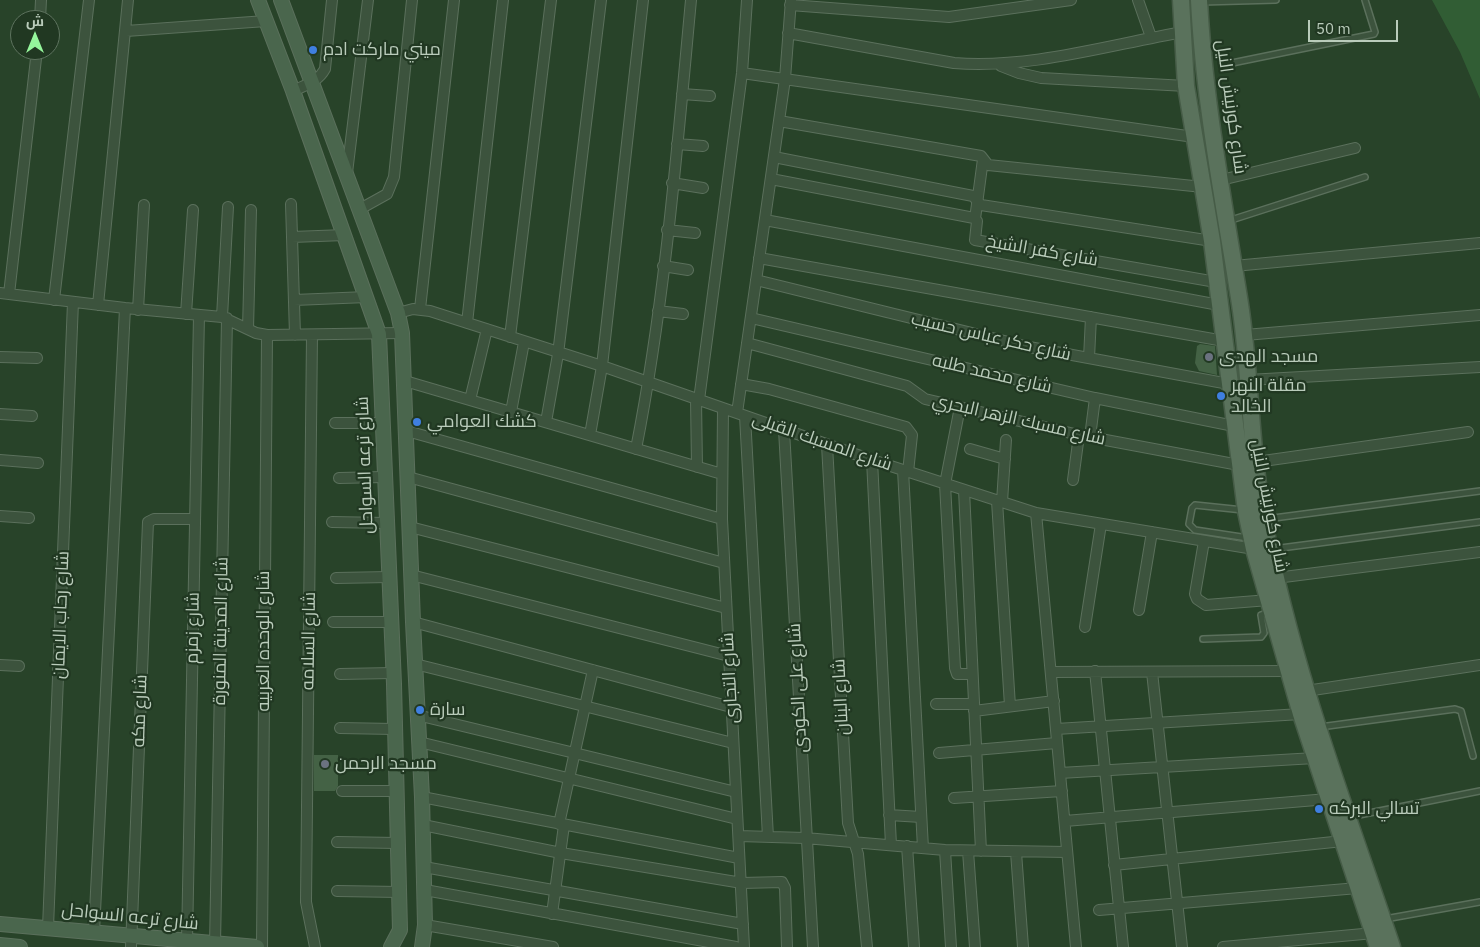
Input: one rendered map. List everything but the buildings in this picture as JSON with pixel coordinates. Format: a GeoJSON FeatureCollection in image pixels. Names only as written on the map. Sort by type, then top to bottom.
{"type":"FeatureCollection","features":[{"type":"Feature","properties":{"kind":"main road","name":"شارع ترعه السواحل"},"geometry":{"type":"LineString","coordinates":[[258,0],[293,91],[379,334],[391,622],[400,930],[392,947]]}},
{"type":"Feature","properties":{"kind":"main road"},"geometry":{"type":"LineString","coordinates":[[281,0],[398,313],[402,333],[423,825],[426,925],[422,947]]}},
{"type":"Feature","properties":{"kind":"main road","name":"شارع كورنيش النيل"},"geometry":{"type":"LineString","coordinates":[[1182,0],[1186,86],[1212,241],[1246,511],[1259,546],[1276,578],[1306,691],[1384,940]]}},
{"type":"Feature","properties":{"kind":"main road","name":"شارع كورنيش النيل"},"geometry":{"type":"LineString","coordinates":[[1199,1],[1202,56],[1245,335],[1263,519],[1259,546],[1270,606],[1301,714],[1358,888],[1384,940]]}},
{"type":"Feature","properties":{"kind":"main road"},"geometry":{"type":"LineString","coordinates":[[388,560],[411,559]]}},
{"type":"Feature","properties":{"kind":"main road"},"geometry":{"type":"LineString","coordinates":[[393,679],[416,684]]}},
{"type":"Feature","properties":{"kind":"main road","name":"شارع ترعه السواحل"},"geometry":{"type":"LineString","coordinates":[[0,924],[94,932],[131,941],[187,942],[257,947]]}},
{"type":"Feature","properties":{"kind":"street"},"geometry":{"type":"LineString","coordinates":[[54,300],[89,0]]}},
{"type":"Feature","properties":{"kind":"street"},"geometry":{"type":"LineString","coordinates":[[98,305],[128,0]]}},
{"type":"Feature","properties":{"kind":"street"},"geometry":{"type":"LineString","coordinates":[[293,91],[312,83],[322,76],[325,69],[332,0]]}},
{"type":"Feature","properties":{"kind":"street"},"geometry":{"type":"LineString","coordinates":[[346,174],[368,0]]}},
{"type":"Feature","properties":{"kind":"street"},"geometry":{"type":"LineString","coordinates":[[360,209],[387,194],[394,177],[412,0]]}},
{"type":"Feature","properties":{"kind":"street"},"geometry":{"type":"LineString","coordinates":[[420,309],[454,0]]}},
{"type":"Feature","properties":{"kind":"street"},"geometry":{"type":"LineString","coordinates":[[467,323],[503,0]]}},
{"type":"Feature","properties":{"kind":"street"},"geometry":{"type":"LineString","coordinates":[[510,337],[551,0]]}},
{"type":"Feature","properties":{"kind":"street"},"geometry":{"type":"LineString","coordinates":[[546,422],[558,354],[601,0]]}},
{"type":"Feature","properties":{"kind":"street"},"geometry":{"type":"LineString","coordinates":[[590,435],[602,366],[643,0]]}},
{"type":"Feature","properties":{"kind":"street"},"geometry":{"type":"LineString","coordinates":[[636,449],[649,382],[658,311],[691,0]]}},
{"type":"Feature","properties":{"kind":"street"},"geometry":{"type":"LineString","coordinates":[[697,467],[697,399],[742,73],[747,0]]}},
{"type":"Feature","properties":{"kind":"street"},"geometry":{"type":"LineString","coordinates":[[768,837],[741,414],[741,384],[785,79],[790,2],[949,16],[1071,0]]}},
{"type":"Feature","properties":{"kind":"street"},"geometry":{"type":"LineString","coordinates":[[1138,0],[1151,37]]}},
{"type":"Feature","properties":{"kind":"street"},"geometry":{"type":"LineString","coordinates":[[126,30],[266,21]]}},
{"type":"Feature","properties":{"kind":"street"},"geometry":{"type":"LineString","coordinates":[[788,33],[954,63],[999,65],[1031,61],[1183,32]]}},
{"type":"Feature","properties":{"kind":"street"},"geometry":{"type":"LineString","coordinates":[[36,60],[4,293],[138,310],[224,318],[267,335],[402,333]]}},
{"type":"Feature","properties":{"kind":"street"},"geometry":{"type":"LineString","coordinates":[[999,65],[1019,73],[1041,78],[1186,86]]}},
{"type":"Feature","properties":{"kind":"street"},"geometry":{"type":"LineString","coordinates":[[742,73],[1194,137]]}},
{"type":"Feature","properties":{"kind":"street"},"geometry":{"type":"LineString","coordinates":[[682,94],[710,96]]}},
{"type":"Feature","properties":{"kind":"street"},"geometry":{"type":"LineString","coordinates":[[779,121],[981,156],[988,165],[1202,187]]}},
{"type":"Feature","properties":{"kind":"street"},"geometry":{"type":"LineString","coordinates":[[677,144],[703,146]]}},
{"type":"Feature","properties":{"kind":"street"},"geometry":{"type":"LineString","coordinates":[[1221,180],[1355,148]]}},
{"type":"Feature","properties":{"kind":"street"},"geometry":{"type":"LineString","coordinates":[[774,157],[973,196],[981,205],[1212,241]]}},
{"type":"Feature","properties":{"kind":"street"},"geometry":{"type":"LineString","coordinates":[[975,219],[984,160]]}},
{"type":"Feature","properties":{"kind":"street","name":"شارع كفر الشيخ"},"geometry":{"type":"LineString","coordinates":[[771,179],[975,219],[976,240],[1216,282]]}},
{"type":"Feature","properties":{"kind":"street"},"geometry":{"type":"LineString","coordinates":[[672,183],[703,188]]}},
{"type":"Feature","properties":{"kind":"street"},"geometry":{"type":"LineString","coordinates":[[291,204],[296,335]]}},
{"type":"Feature","properties":{"kind":"street"},"geometry":{"type":"LineString","coordinates":[[138,310],[144,205]]}},
{"type":"Feature","properties":{"kind":"street","name":"شارع المدينة المنورة"},"geometry":{"type":"LineString","coordinates":[[214,944],[224,318],[228,207]]}},
{"type":"Feature","properties":{"kind":"street"},"geometry":{"type":"LineString","coordinates":[[186,314],[193,210]]}},
{"type":"Feature","properties":{"kind":"street"},"geometry":{"type":"LineString","coordinates":[[248,329],[251,210]]}},
{"type":"Feature","properties":{"kind":"street"},"geometry":{"type":"LineString","coordinates":[[765,220],[1219,305]]}},
{"type":"Feature","properties":{"kind":"street"},"geometry":{"type":"LineString","coordinates":[[667,230],[695,233]]}},
{"type":"Feature","properties":{"kind":"street"},"geometry":{"type":"LineString","coordinates":[[292,237],[345,235]]}},
{"type":"Feature","properties":{"kind":"street"},"geometry":{"type":"LineString","coordinates":[[1234,266],[1480,243]]}},
{"type":"Feature","properties":{"kind":"street"},"geometry":{"type":"LineString","coordinates":[[759,258],[1224,341]]}},
{"type":"Feature","properties":{"kind":"street"},"geometry":{"type":"LineString","coordinates":[[663,266],[688,270]]}},
{"type":"Feature","properties":{"kind":"street","name":"شارع حكر عباس حسيب"},"geometry":{"type":"LineString","coordinates":[[756,280],[1029,347],[1229,384]]}},
{"type":"Feature","properties":{"kind":"street"},"geometry":{"type":"LineString","coordinates":[[294,300],[367,297]]}},
{"type":"Feature","properties":{"kind":"street","name":"شارع رحاب الايمان"},"geometry":{"type":"LineString","coordinates":[[48,928],[73,302]]}},
{"type":"Feature","properties":{"kind":"street"},"geometry":{"type":"LineString","coordinates":[[94,932],[125,308]]}},
{"type":"Feature","properties":{"kind":"street","name":"شارع المسبك القبلى"},"geometry":{"type":"LineString","coordinates":[[398,313],[420,309],[487,329],[558,354],[602,366],[872,460],[1036,513],[1204,540],[1259,546]]}},
{"type":"Feature","properties":{"kind":"street"},"geometry":{"type":"LineString","coordinates":[[658,311],[683,314]]}},
{"type":"Feature","properties":{"kind":"street","name":"شارع زمزم"},"geometry":{"type":"LineString","coordinates":[[187,942],[199,315]]}},
{"type":"Feature","properties":{"kind":"street"},"geometry":{"type":"LineString","coordinates":[[1245,335],[1480,315]]}},
{"type":"Feature","properties":{"kind":"street"},"geometry":{"type":"LineString","coordinates":[[1089,358],[1091,317]]}},
{"type":"Feature","properties":{"kind":"street","name":"شارع محمد طلبه"},"geometry":{"type":"LineString","coordinates":[[751,318],[1095,398],[1234,426]]}},
{"type":"Feature","properties":{"kind":"street"},"geometry":{"type":"LineString","coordinates":[[470,400],[487,329]]}},
{"type":"Feature","properties":{"kind":"street","name":"شارع السلامه"},"geometry":{"type":"LineString","coordinates":[[312,334],[306,902],[315,947]]}},
{"type":"Feature","properties":{"kind":"street","name":"شارع الوحده العربيه"},"geometry":{"type":"LineString","coordinates":[[262,947],[267,335]]}},
{"type":"Feature","properties":{"kind":"street"},"geometry":{"type":"LineString","coordinates":[[511,412],[524,342]]}},
{"type":"Feature","properties":{"kind":"street","name":"شارع مسبك الزهر البحري"},"geometry":{"type":"LineString","coordinates":[[747,342],[908,386],[925,399],[1079,435],[1239,465]]}},
{"type":"Feature","properties":{"kind":"street"},"geometry":{"type":"LineString","coordinates":[[0,357],[37,358]]}},
{"type":"Feature","properties":{"kind":"street"},"geometry":{"type":"LineString","coordinates":[[1248,380],[1480,367]]}},
{"type":"Feature","properties":{"kind":"street"},"geometry":{"type":"LineString","coordinates":[[405,381],[722,474]]}},
{"type":"Feature","properties":{"kind":"street"},"geometry":{"type":"LineString","coordinates":[[741,384],[770,389],[906,427],[912,435],[906,471],[922,848]]}},
{"type":"Feature","properties":{"kind":"street"},"geometry":{"type":"LineString","coordinates":[[1090,437],[1095,398]]}},
{"type":"Feature","properties":{"kind":"street"},"geometry":{"type":"LineString","coordinates":[[960,407],[945,484],[955,668],[957,674],[972,674]]}},
{"type":"Feature","properties":{"kind":"street","name":"شارع التجارى"},"geometry":{"type":"LineString","coordinates":[[723,408],[722,519],[744,947]]}},
{"type":"Feature","properties":{"kind":"street"},"geometry":{"type":"LineString","coordinates":[[0,414],[32,416]]}},
{"type":"Feature","properties":{"kind":"street"},"geometry":{"type":"LineString","coordinates":[[335,423],[382,422]]}},
{"type":"Feature","properties":{"kind":"street","name":"شارع على الكودى"},"geometry":{"type":"LineString","coordinates":[[784,430],[805,838],[813,947]]}},
{"type":"Feature","properties":{"kind":"street"},"geometry":{"type":"LineString","coordinates":[[407,431],[722,519]]}},
{"type":"Feature","properties":{"kind":"street"},"geometry":{"type":"LineString","coordinates":[[1256,462],[1468,432]]}},
{"type":"Feature","properties":{"kind":"street"},"geometry":{"type":"LineString","coordinates":[[1073,480],[1079,435]]}},
{"type":"Feature","properties":{"kind":"street"},"geometry":{"type":"LineString","coordinates":[[1006,440],[999,502],[1010,706]]}},
{"type":"Feature","properties":{"kind":"street","name":"شارع البنان"},"geometry":{"type":"LineString","coordinates":[[828,444],[848,823],[855,842],[867,947]]}},
{"type":"Feature","properties":{"kind":"street"},"geometry":{"type":"LineString","coordinates":[[970,449],[1005,459]]}},
{"type":"Feature","properties":{"kind":"street"},"geometry":{"type":"LineString","coordinates":[[0,460],[38,463]]}},
{"type":"Feature","properties":{"kind":"street"},"geometry":{"type":"LineString","coordinates":[[872,460],[891,845]]}},
{"type":"Feature","properties":{"kind":"street"},"geometry":{"type":"LineString","coordinates":[[339,478],[384,477]]}},
{"type":"Feature","properties":{"kind":"street"},"geometry":{"type":"LineString","coordinates":[[408,477],[724,564]]}},
{"type":"Feature","properties":{"kind":"street"},"geometry":{"type":"LineString","coordinates":[[964,490],[981,851]]}},
{"type":"Feature","properties":{"kind":"street"},"geometry":{"type":"LineString","coordinates":[[1036,513],[1076,947]]}},
{"type":"Feature","properties":{"kind":"street"},"geometry":{"type":"LineString","coordinates":[[0,516],[29,518]]}},
{"type":"Feature","properties":{"kind":"street","name":"شارع مكه"},"geometry":{"type":"LineString","coordinates":[[131,941],[148,522],[154,519],[195,519]]}},
{"type":"Feature","properties":{"kind":"street"},"geometry":{"type":"LineString","coordinates":[[332,522],[386,523]]}},
{"type":"Feature","properties":{"kind":"street"},"geometry":{"type":"LineString","coordinates":[[1085,627],[1101,524]]}},
{"type":"Feature","properties":{"kind":"street"},"geometry":{"type":"LineString","coordinates":[[410,527],[726,608]]}},
{"type":"Feature","properties":{"kind":"street"},"geometry":{"type":"LineString","coordinates":[[1139,610],[1152,532]]}},
{"type":"Feature","properties":{"kind":"street"},"geometry":{"type":"LineString","coordinates":[[1204,540],[1195,594],[1201,603],[1206,605],[1270,606]]}},
{"type":"Feature","properties":{"kind":"street"},"geometry":{"type":"LineString","coordinates":[[1276,578],[1480,552]]}},
{"type":"Feature","properties":{"kind":"street"},"geometry":{"type":"LineString","coordinates":[[411,576],[729,656]]}},
{"type":"Feature","properties":{"kind":"street"},"geometry":{"type":"LineString","coordinates":[[336,578],[389,577]]}},
{"type":"Feature","properties":{"kind":"street"},"geometry":{"type":"LineString","coordinates":[[333,622],[391,622]]}},
{"type":"Feature","properties":{"kind":"street"},"geometry":{"type":"LineString","coordinates":[[413,622],[732,707]]}},
{"type":"Feature","properties":{"kind":"street"},"geometry":{"type":"LineString","coordinates":[[415,664],[733,743]]}},
{"type":"Feature","properties":{"kind":"street"},"geometry":{"type":"LineString","coordinates":[[0,665],[19,666]]}},
{"type":"Feature","properties":{"kind":"street"},"geometry":{"type":"LineString","coordinates":[[1306,691],[1480,665]]}},
{"type":"Feature","properties":{"kind":"street"},"geometry":{"type":"LineString","coordinates":[[552,914],[561,852],[562,824],[568,778],[593,670]]}},
{"type":"Feature","properties":{"kind":"street"},"geometry":{"type":"LineString","coordinates":[[1095,671],[1123,947]]}},
{"type":"Feature","properties":{"kind":"street"},"geometry":{"type":"LineString","coordinates":[[1051,672],[1288,671]]}},
{"type":"Feature","properties":{"kind":"street"},"geometry":{"type":"LineString","coordinates":[[1152,672],[1182,947]]}},
{"type":"Feature","properties":{"kind":"street"},"geometry":{"type":"LineString","coordinates":[[340,674],[393,679]]}},
{"type":"Feature","properties":{"kind":"street"},"geometry":{"type":"LineString","coordinates":[[936,704],[974,707],[1010,706],[1054,701]]}},
{"type":"Feature","properties":{"kind":"street"},"geometry":{"type":"LineString","coordinates":[[1056,729],[1301,714]]}},
{"type":"Feature","properties":{"kind":"street"},"geometry":{"type":"LineString","coordinates":[[417,715],[736,792]]}},
{"type":"Feature","properties":{"kind":"street"},"geometry":{"type":"LineString","coordinates":[[340,728],[394,729]]}},
{"type":"Feature","properties":{"kind":"street"},"geometry":{"type":"LineString","coordinates":[[419,742],[737,819]]}},
{"type":"Feature","properties":{"kind":"street"},"geometry":{"type":"LineString","coordinates":[[939,753],[1057,742]]}},
{"type":"Feature","properties":{"kind":"street"},"geometry":{"type":"LineString","coordinates":[[1060,773],[1315,758]]}},
{"type":"Feature","properties":{"kind":"street"},"geometry":{"type":"LineString","coordinates":[[342,791],[396,792]]}},
{"type":"Feature","properties":{"kind":"street"},"geometry":{"type":"LineString","coordinates":[[954,798],[1062,791]]}},
{"type":"Feature","properties":{"kind":"street"},"geometry":{"type":"LineString","coordinates":[[422,797],[740,858]]}},
{"type":"Feature","properties":{"kind":"street"},"geometry":{"type":"LineString","coordinates":[[1064,821],[1328,799]]}},
{"type":"Feature","properties":{"kind":"street"},"geometry":{"type":"LineString","coordinates":[[889,815],[921,817]]}},
{"type":"Feature","properties":{"kind":"street"},"geometry":{"type":"LineString","coordinates":[[423,825],[561,852],[742,883],[778,882],[784,884],[787,947]]}},
{"type":"Feature","properties":{"kind":"street"},"geometry":{"type":"LineString","coordinates":[[739,836],[805,838],[945,850],[1067,852]]}},
{"type":"Feature","properties":{"kind":"street"},"geometry":{"type":"LineString","coordinates":[[1114,866],[1343,841]]}},
{"type":"Feature","properties":{"kind":"street"},"geometry":{"type":"LineString","coordinates":[[337,842],[397,843]]}},
{"type":"Feature","properties":{"kind":"street"},"geometry":{"type":"LineString","coordinates":[[907,846],[914,947]]}},
{"type":"Feature","properties":{"kind":"street"},"geometry":{"type":"LineString","coordinates":[[945,850],[951,947]]}},
{"type":"Feature","properties":{"kind":"street"},"geometry":{"type":"LineString","coordinates":[[968,851],[975,947]]}},
{"type":"Feature","properties":{"kind":"street"},"geometry":{"type":"LineString","coordinates":[[1016,852],[1023,947]]}},
{"type":"Feature","properties":{"kind":"street"},"geometry":{"type":"LineString","coordinates":[[424,867],[743,924]]}},
{"type":"Feature","properties":{"kind":"street"},"geometry":{"type":"LineString","coordinates":[[1099,910],[1358,888]]}},
{"type":"Feature","properties":{"kind":"street"},"geometry":{"type":"LineString","coordinates":[[425,890],[736,947]]}},
{"type":"Feature","properties":{"kind":"street"},"geometry":{"type":"LineString","coordinates":[[337,891],[399,892]]}},
{"type":"Feature","properties":{"kind":"street"},"geometry":{"type":"LineString","coordinates":[[426,925],[553,947]]}},
{"type":"Feature","properties":{"kind":"street"},"geometry":{"type":"LineString","coordinates":[[1223,947],[1384,940]]}},
{"type":"Feature","properties":{"kind":"lane"},"geometry":{"type":"LineString","coordinates":[[1199,1],[1276,0]]}},
{"type":"Feature","properties":{"kind":"lane"},"geometry":{"type":"LineString","coordinates":[[1232,63],[1371,36],[1375,32],[1366,0]]}},
{"type":"Feature","properties":{"kind":"lane"},"geometry":{"type":"LineString","coordinates":[[1227,221],[1365,177]]}},
{"type":"Feature","properties":{"kind":"lane"},"geometry":{"type":"LineString","coordinates":[[1263,519],[1480,491]]}},
{"type":"Feature","properties":{"kind":"lane"},"geometry":{"type":"LineString","coordinates":[[1246,511],[1195,505],[1192,508],[1189,524],[1194,530],[1259,546],[1480,522]]}},
{"type":"Feature","properties":{"kind":"lane"},"geometry":{"type":"LineString","coordinates":[[1203,639],[1261,637],[1264,633],[1261,615],[1270,606]]}},
{"type":"Feature","properties":{"kind":"lane"},"geometry":{"type":"LineString","coordinates":[[1318,727],[1455,709],[1461,711],[1473,756]]}},
{"type":"Feature","properties":{"kind":"lane"},"geometry":{"type":"LineString","coordinates":[[1346,818],[1480,792]]}},
{"type":"Feature","properties":{"kind":"lane"},"geometry":{"type":"LineString","coordinates":[[1384,940],[1480,902]]}},
{"type":"Feature","properties":{"kind":"shaded area"},"geometry":{"type":"Polygon","coordinates":[[[1432,0],[1480,0],[1480,99],[1460,52],[1432,0]]]}},
{"type":"Feature","properties":{"kind":"place","name":"ميني ماركت ادم"},"geometry":{"type":"Point","coordinates":[313,50]}},
{"type":"Feature","properties":{"kind":"place","name":"مسجد الهدى"},"geometry":{"type":"Point","coordinates":[1209,357]}},
{"type":"Feature","properties":{"kind":"place","name":"مقلة النهر الخالد"},"geometry":{"type":"Point","coordinates":[1221,396]}},
{"type":"Feature","properties":{"kind":"place","name":"كشك العوامي"},"geometry":{"type":"Point","coordinates":[417,422]}},
{"type":"Feature","properties":{"kind":"place","name":"سارة"},"geometry":{"type":"Point","coordinates":[420,710]}},
{"type":"Feature","properties":{"kind":"place","name":"مسجد الرحمن"},"geometry":{"type":"Point","coordinates":[325,764]}},
{"type":"Feature","properties":{"kind":"place","name":"تسالي البركه"},"geometry":{"type":"Point","coordinates":[1319,809]}}]}
